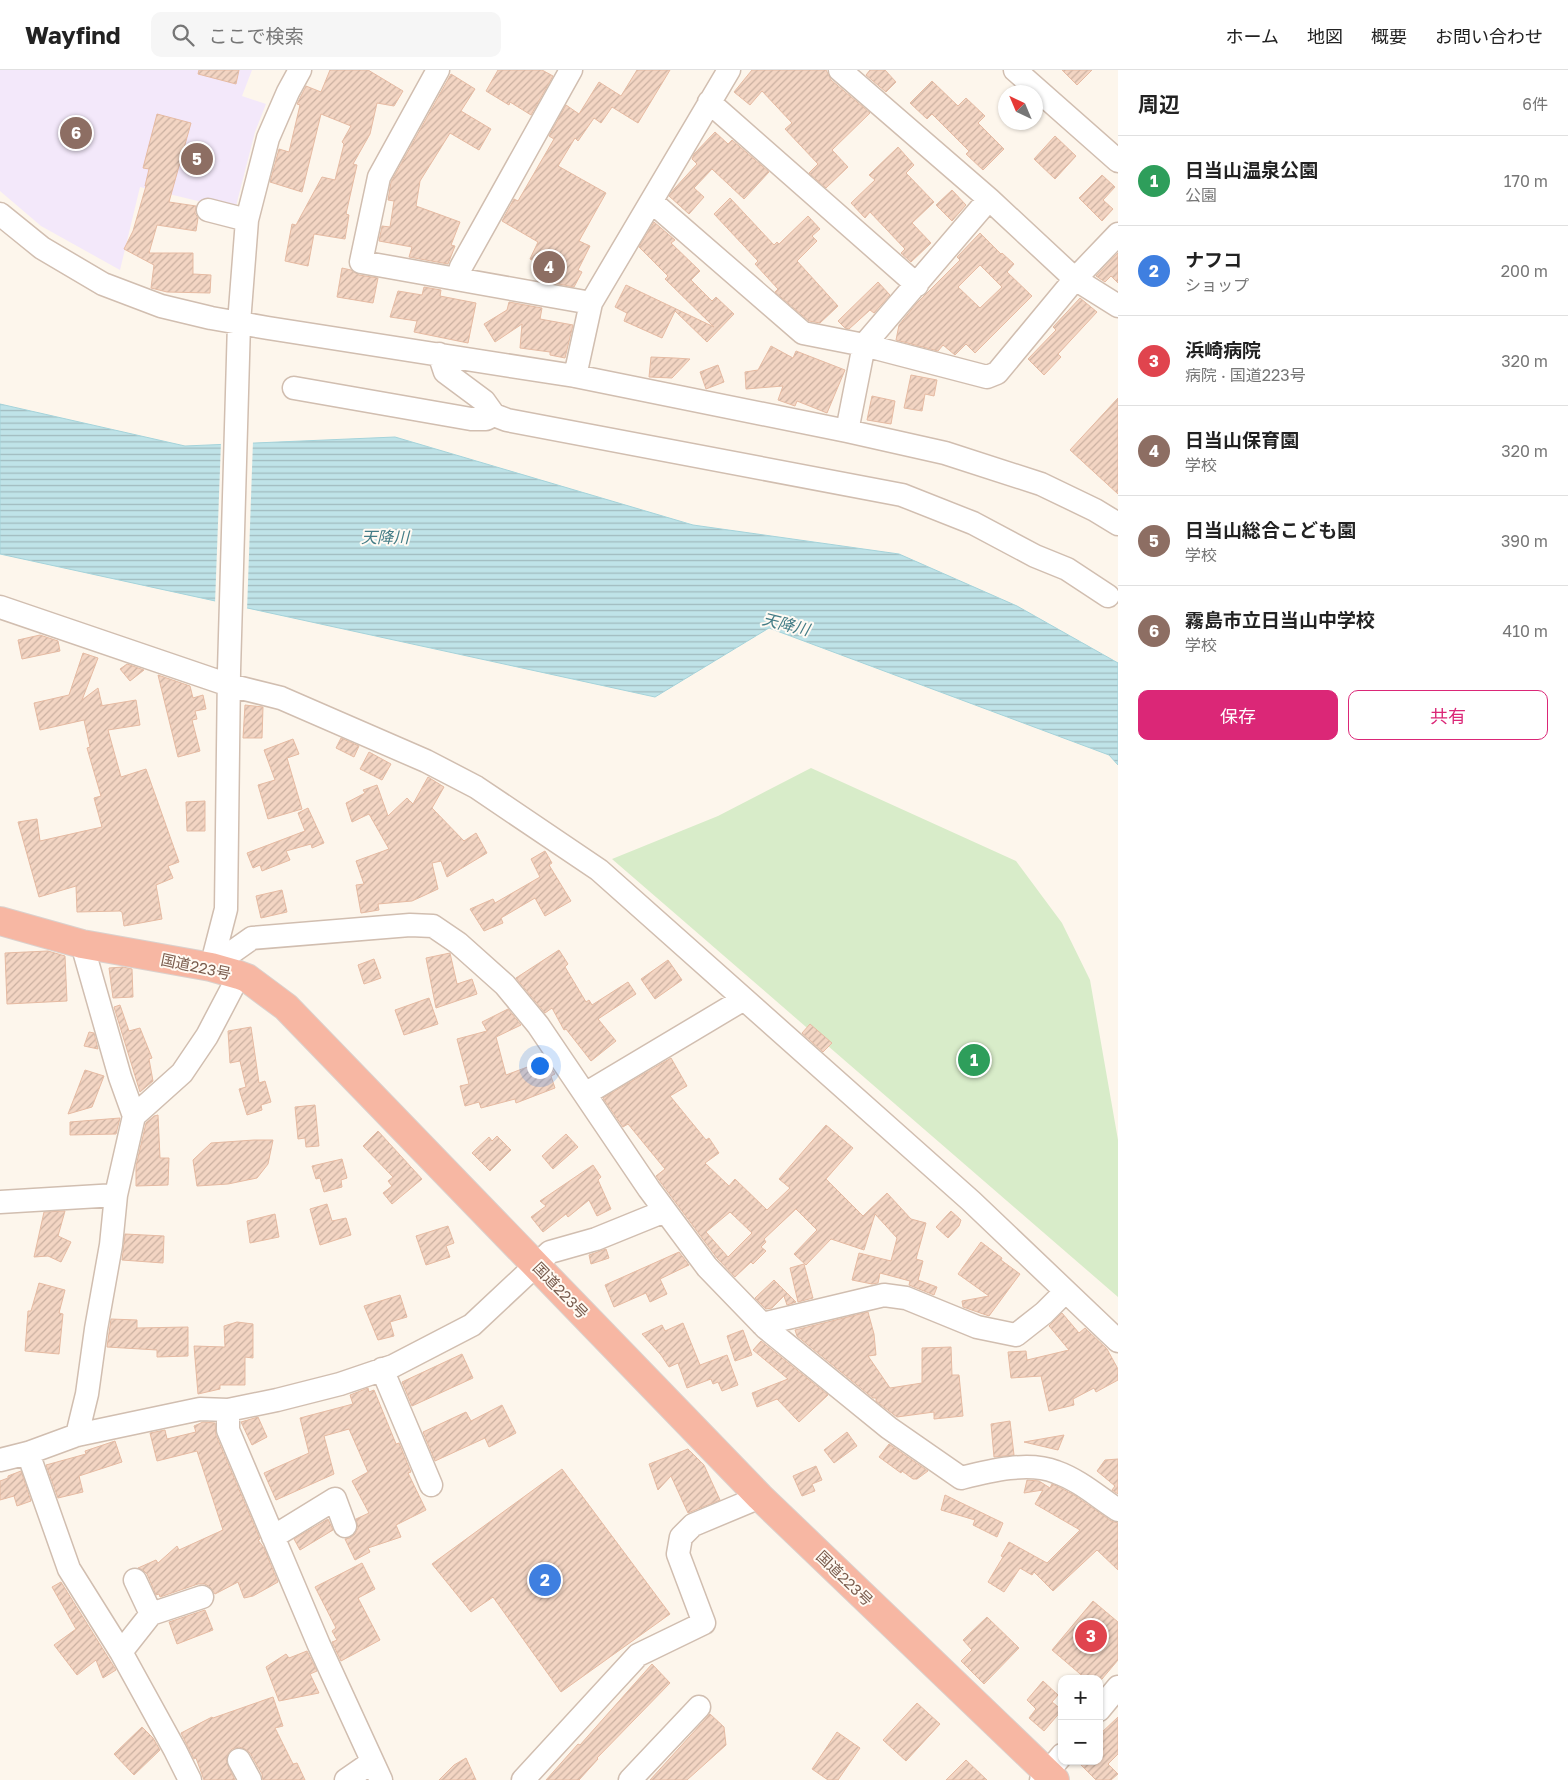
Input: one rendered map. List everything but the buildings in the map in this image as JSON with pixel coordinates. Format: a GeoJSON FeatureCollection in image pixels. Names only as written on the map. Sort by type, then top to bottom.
{"type":"FeatureCollection","features":[{"type":"Feature","properties":{"kind":"highway","name":"国道223号"},"geometry":{"type":"LineString","coordinates":[[0,921],[82,944],[211,966],[247,978],[286,1007],[760,1497],[1052,1772]]}},
{"type":"Feature","properties":{"kind":"street"},"geometry":{"type":"LineString","coordinates":[[211,966],[226,909],[229,678],[239,327],[247,220],[268,138],[300,70]]}},
{"type":"Feature","properties":{"kind":"street"},"geometry":{"type":"LineString","coordinates":[[458,278],[461,268],[571,70]]}},
{"type":"Feature","properties":{"kind":"street"},"geometry":{"type":"LineString","coordinates":[[575,376],[591,303],[729,70]]}},
{"type":"Feature","properties":{"kind":"street"},"geometry":{"type":"LineString","coordinates":[[840,70],[989,199],[1075,279],[1118,306]]}},
{"type":"Feature","properties":{"kind":"street"},"geometry":{"type":"LineString","coordinates":[[1015,70],[1118,162]]}},
{"type":"Feature","properties":{"kind":"street"},"geometry":{"type":"LineString","coordinates":[[433,72],[379,176],[361,262],[591,303]]}},
{"type":"Feature","properties":{"kind":"street"},"geometry":{"type":"LineString","coordinates":[[709,102],[917,285]]}},
{"type":"Feature","properties":{"kind":"street"},"geometry":{"type":"LineString","coordinates":[[847,431],[864,345],[989,199]]}},
{"type":"Feature","properties":{"kind":"street"},"geometry":{"type":"LineString","coordinates":[[652,202],[803,333],[864,345],[987,377],[997,373],[1075,279],[1118,234]]}},
{"type":"Feature","properties":{"kind":"street"},"geometry":{"type":"LineString","coordinates":[[208,210],[247,220]]}},
{"type":"Feature","properties":{"kind":"street"},"geometry":{"type":"LineString","coordinates":[[0,214],[42,248],[103,284],[161,306],[239,327],[439,354],[575,376],[847,431],[945,453],[1041,484],[1095,510],[1118,524]]}},
{"type":"Feature","properties":{"kind":"street"},"geometry":{"type":"LineString","coordinates":[[439,354],[445,372],[484,401],[494,415],[507,420],[902,495],[973,523],[1035,556],[1067,569],[1108,596]]}},
{"type":"Feature","properties":{"kind":"street"},"geometry":{"type":"LineString","coordinates":[[294,388],[471,419],[486,419],[494,415]]}},
{"type":"Feature","properties":{"kind":"street"},"geometry":{"type":"LineString","coordinates":[[0,607],[229,678],[281,698],[426,762],[476,787],[599,870],[971,1200],[1118,1341]]}},
{"type":"Feature","properties":{"kind":"street"},"geometry":{"type":"LineString","coordinates":[[211,966],[252,938],[410,925],[433,926],[458,943],[505,985],[538,1025],[665,1212],[707,1267],[762,1324],[889,1428],[961,1478],[1026,1467],[1055,1471],[1079,1484],[1118,1510]]}},
{"type":"Feature","properties":{"kind":"street"},"geometry":{"type":"LineString","coordinates":[[77,1435],[87,1394],[96,1328],[111,1245],[116,1195],[134,1116],[120,1077],[82,944]]}},
{"type":"Feature","properties":{"kind":"street"},"geometry":{"type":"LineString","coordinates":[[134,1116],[182,1073],[207,1036],[240,975]]}},
{"type":"Feature","properties":{"kind":"street"},"geometry":{"type":"LineString","coordinates":[[585,1094],[744,999]]}},
{"type":"Feature","properties":{"kind":"street"},"geometry":{"type":"LineString","coordinates":[[0,1202],[116,1195]]}},
{"type":"Feature","properties":{"kind":"street"},"geometry":{"type":"LineString","coordinates":[[0,1460],[28,1453],[77,1435],[200,1409],[228,1410],[331,1386],[393,1366],[472,1324],[550,1252],[596,1239],[665,1212]]}},
{"type":"Feature","properties":{"kind":"street"},"geometry":{"type":"LineString","coordinates":[[762,1324],[884,1294],[906,1298],[977,1327],[1016,1335],[1044,1313],[1065,1292]]}},
{"type":"Feature","properties":{"kind":"street"},"geometry":{"type":"LineString","coordinates":[[382,1369],[407,1452],[431,1485]]}},
{"type":"Feature","properties":{"kind":"street"},"geometry":{"type":"LineString","coordinates":[[228,1410],[228,1430],[319,1645],[376,1771],[346,1780]]}},
{"type":"Feature","properties":{"kind":"street"},"geometry":{"type":"LineString","coordinates":[[28,1453],[69,1568],[120,1652],[190,1780]]}},
{"type":"Feature","properties":{"kind":"street"},"geometry":{"type":"LineString","coordinates":[[523,1780],[638,1655],[704,1623],[678,1554],[680,1537],[693,1525],[760,1497]]}},
{"type":"Feature","properties":{"kind":"street"},"geometry":{"type":"LineString","coordinates":[[273,1537],[335,1499],[345,1526]]}},
{"type":"Feature","properties":{"kind":"street"},"geometry":{"type":"LineString","coordinates":[[135,1580],[151,1614]]}},
{"type":"Feature","properties":{"kind":"street"},"geometry":{"type":"LineString","coordinates":[[120,1652],[151,1614],[202,1598]]}},
{"type":"Feature","properties":{"kind":"street"},"geometry":{"type":"LineString","coordinates":[[1103,1705],[1118,1687]]}},
{"type":"Feature","properties":{"kind":"street"},"geometry":{"type":"LineString","coordinates":[[630,1780],[699,1707]]}},
{"type":"Feature","properties":{"kind":"street"},"geometry":{"type":"LineString","coordinates":[[239,1760],[250,1780]]}},
{"type":"Feature","properties":{"kind":"shaded area"},"geometry":{"type":"Polygon","coordinates":[[[0,70],[252,70],[242,96],[266,104],[255,132],[235,210],[140,187],[120,270],[41,226],[0,191],[0,70]]]}},
{"type":"Feature","properties":{"kind":"green space"},"geometry":{"type":"Polygon","coordinates":[[[811,768],[1016,861],[1062,923],[1090,980],[1118,1140],[1118,1297],[612,859],[718,816],[811,768]]]}},
{"type":"Feature","properties":{"kind":"water","name":"天降川"},"geometry":{"type":"Polygon","coordinates":[[[0,404],[185,446],[395,437],[693,525],[899,554],[1017,606],[1118,663],[1118,765],[1109,755],[769,628],[655,697],[0,554],[0,404]]]}},
{"type":"Feature","properties":{"kind":"pier"},"geometry":{"type":"Polygon","coordinates":[[[253,441],[247,611],[215,604],[221,442],[253,441]]]}},
{"type":"Feature","properties":{"kind":"place","name":"霧島市立日当山中学校"},"geometry":{"type":"Point","coordinates":[76,133]}},
{"type":"Feature","properties":{"kind":"place","name":"日当山総合こども園"},"geometry":{"type":"Point","coordinates":[197,159]}},
{"type":"Feature","properties":{"kind":"place","name":"日当山保育園"},"geometry":{"type":"Point","coordinates":[549,267]}},
{"type":"Feature","properties":{"kind":"place","name":"日当山温泉公園"},"geometry":{"type":"Point","coordinates":[974,1060]}},
{"type":"Feature","properties":{"kind":"place","name":"ナフコ"},"geometry":{"type":"Point","coordinates":[545,1580]}},
{"type":"Feature","properties":{"kind":"place","name":"浜崎病院"},"geometry":{"type":"Point","coordinates":[1091,1636]}}]}
